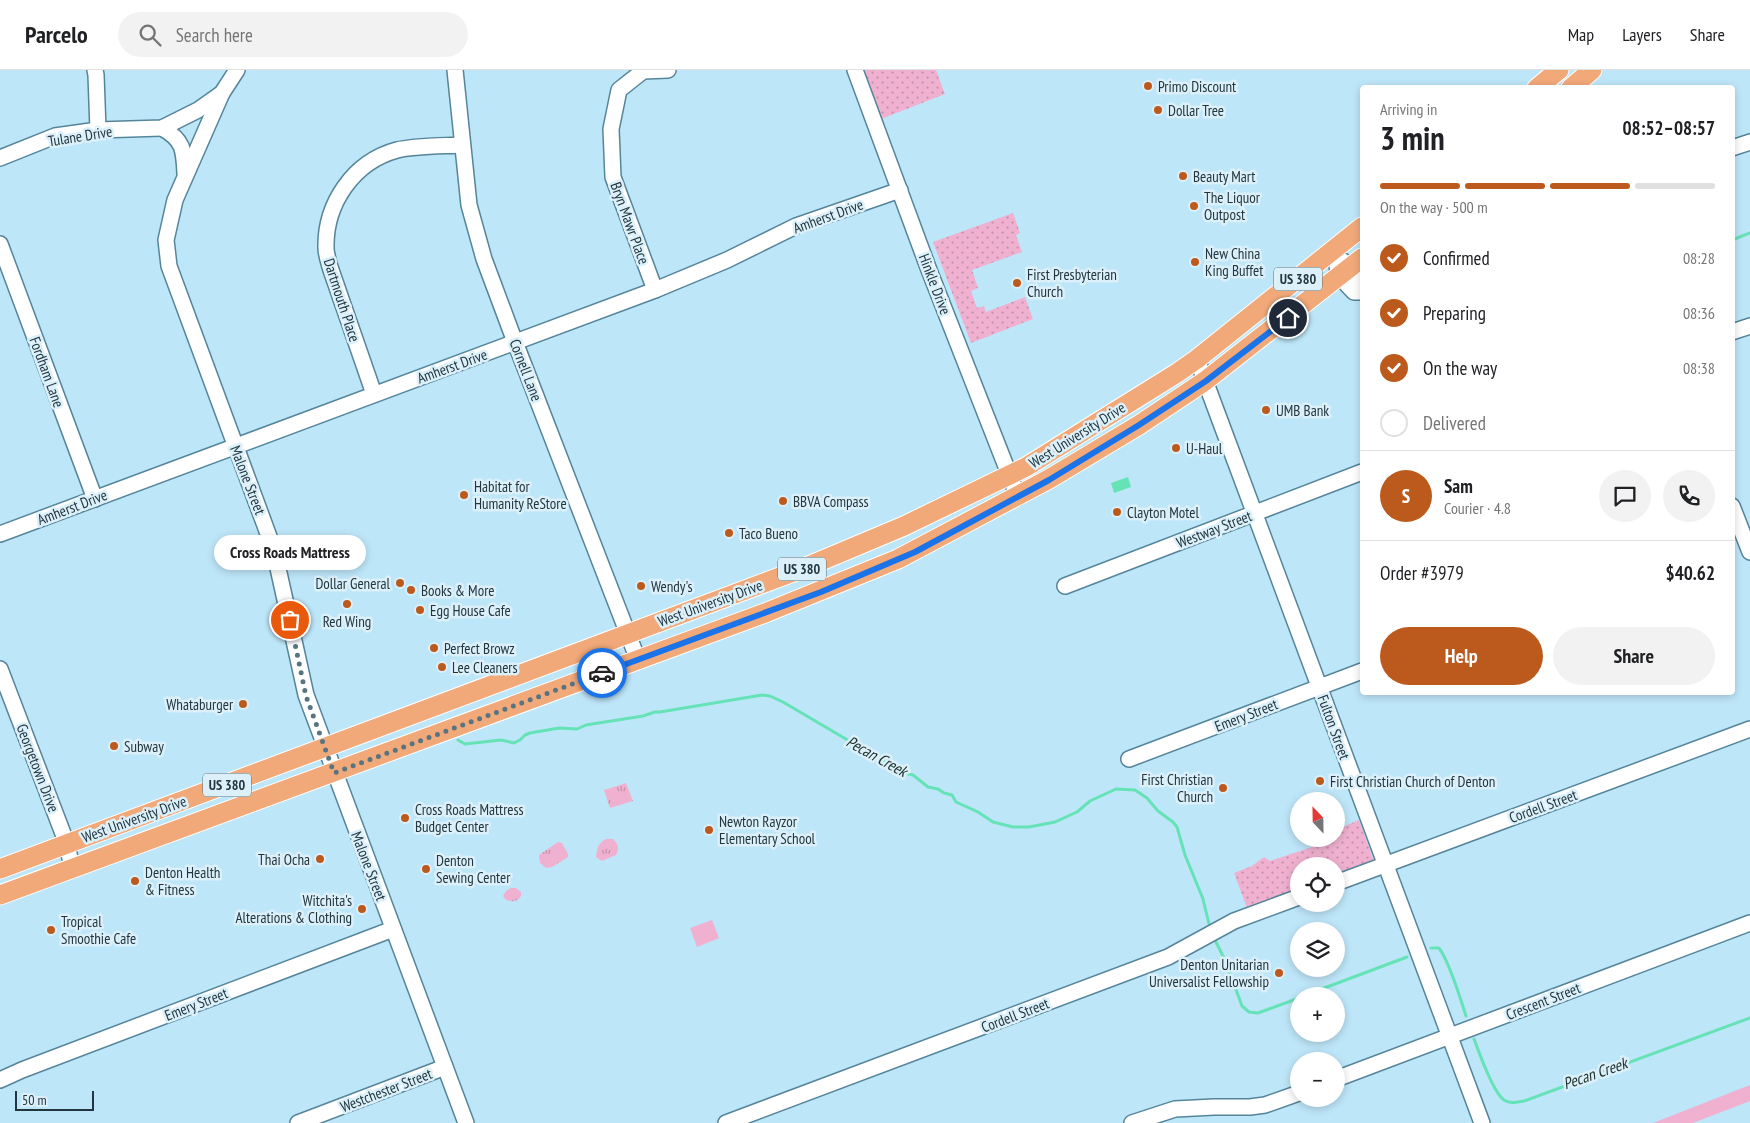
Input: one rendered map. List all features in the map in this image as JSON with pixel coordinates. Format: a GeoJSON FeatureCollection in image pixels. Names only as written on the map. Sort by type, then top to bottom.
{"type":"FeatureCollection","features":[{"type":"Feature","properties":{"kind":"main road"},"geometry":{"type":"LineString","coordinates":[[1541,85],[1559,70]]}},
{"type":"Feature","properties":{"kind":"main road"},"geometry":{"type":"LineString","coordinates":[[1571,83],[1592,70]]}},
{"type":"Feature","properties":{"kind":"main road","name":"West University Drive"},"geometry":{"type":"LineString","coordinates":[[0,869],[804,568],[904,526],[1009,475],[1197,359],[1360,229]]}},
{"type":"Feature","properties":{"kind":"main road","name":"West University Drive"},"geometry":{"type":"LineString","coordinates":[[0,895],[773,610],[889,564],[1018,497],[1128,432],[1206,381],[1300,309],[1354,271]]}},
{"type":"Feature","properties":{"kind":"street"},"geometry":{"type":"LineString","coordinates":[[94,70],[96,75],[98,130]]}},
{"type":"Feature","properties":{"kind":"street","name":"Malone Street"},"geometry":{"type":"LineString","coordinates":[[237,70],[222,92],[175,200],[166,240],[169,266],[274,550],[306,696],[466,1123]]}},
{"type":"Feature","properties":{"kind":"street","name":"Cornell Lane"},"geometry":{"type":"LineString","coordinates":[[454,70],[469,205],[484,259],[638,660]]}},
{"type":"Feature","properties":{"kind":"street","name":"Bryn Mawr Place"},"geometry":{"type":"LineString","coordinates":[[655,290],[613,177],[611,129],[619,90],[643,71],[668,70]]}},
{"type":"Feature","properties":{"kind":"street","name":"Hinkle Drive"},"geometry":{"type":"LineString","coordinates":[[855,70],[939,295],[1018,497]]}},
{"type":"Feature","properties":{"kind":"street","name":"Tulane Drive"},"geometry":{"type":"LineString","coordinates":[[0,158],[55,136],[98,130],[162,128],[198,110],[222,92]]}},
{"type":"Feature","properties":{"kind":"street"},"geometry":{"type":"LineString","coordinates":[[162,128],[173,134],[181,144],[185,177]]}},
{"type":"Feature","properties":{"kind":"street"},"geometry":{"type":"LineString","coordinates":[[1735,147],[1750,142]]}},
{"type":"Feature","properties":{"kind":"street","name":"Dartmouth Place"},"geometry":{"type":"LineString","coordinates":[[374,394],[328,257],[326,243],[329,218],[338,194],[360,169],[377,158],[397,150],[461,144]]}},
{"type":"Feature","properties":{"kind":"street","name":"Amherst Drive"},"geometry":{"type":"LineString","coordinates":[[0,534],[655,290],[728,260],[796,226],[900,190]]}},
{"type":"Feature","properties":{"kind":"street","name":"Fordham Lane"},"geometry":{"type":"LineString","coordinates":[[0,244],[94,499]]}},
{"type":"Feature","properties":{"kind":"street"},"geometry":{"type":"LineString","coordinates":[[1334,250],[1354,271],[1354,292],[1360,292]]}},
{"type":"Feature","properties":{"kind":"street"},"geometry":{"type":"LineString","coordinates":[[1735,331],[1750,326]]}},
{"type":"Feature","properties":{"kind":"street","name":"Fulton Street"},"geometry":{"type":"LineString","coordinates":[[1197,359],[1482,1123]]}},
{"type":"Feature","properties":{"kind":"street","name":"Westway Street"},"geometry":{"type":"LineString","coordinates":[[1065,586],[1360,473]]}},
{"type":"Feature","properties":{"kind":"street"},"geometry":{"type":"LineString","coordinates":[[1735,513],[1750,552]]}},
{"type":"Feature","properties":{"kind":"street","name":"Georgetown Drive"},"geometry":{"type":"LineString","coordinates":[[0,669],[67,844],[72,868]]}},
{"type":"Feature","properties":{"kind":"street","name":"Emery Street"},"geometry":{"type":"LineString","coordinates":[[1130,759],[1360,672]]}},
{"type":"Feature","properties":{"kind":"street","name":"Cordell Street"},"geometry":{"type":"LineString","coordinates":[[1345,880],[1750,729]]}},
{"type":"Feature","properties":{"kind":"street","name":"Cordell Street"},"geometry":{"type":"LineString","coordinates":[[726,1123],[1168,957],[1234,921],[1290,900]]}},
{"type":"Feature","properties":{"kind":"street","name":"Crescent Street"},"geometry":{"type":"LineString","coordinates":[[1345,1076],[1750,923]]}},
{"type":"Feature","properties":{"kind":"street","name":"Emery Street"},"geometry":{"type":"LineString","coordinates":[[0,1080],[393,929]]}},
{"type":"Feature","properties":{"kind":"street","name":"Westchester Street"},"geometry":{"type":"LineString","coordinates":[[298,1123],[445,1067]]}},
{"type":"Feature","properties":{"kind":"street"},"geometry":{"type":"LineString","coordinates":[[1132,1123],[1175,1109],[1252,1107],[1265,1105],[1290,1096]]}},
{"type":"Feature","properties":{"kind":"green space"},"geometry":{"type":"Polygon","coordinates":[[[864,70],[936,70],[945,94],[881,119],[864,70]]]}},
{"type":"Feature","properties":{"kind":"green space"},"geometry":{"type":"Polygon","coordinates":[[[1013,213],[1020,233],[1016,235],[1022,252],[972,270],[978,288],[971,291],[977,308],[984,306],[986,312],[1025,297],[1033,319],[971,343],[933,242],[1013,213]]]}},
{"type":"Feature","properties":{"kind":"green space"},"geometry":{"type":"Polygon","coordinates":[[[626,783],[633,801],[610,808],[604,790],[626,783]]]}},
{"type":"Feature","properties":{"kind":"green space"},"geometry":{"type":"Polygon","coordinates":[[[1359,820],[1374,861],[1345,872],[1345,857],[1290,857],[1290,892],[1247,908],[1234,873],[1252,866],[1264,857],[1270,861],[1309,848],[1345,848],[1345,826],[1359,820]]]}},
{"type":"Feature","properties":{"kind":"green space"},"geometry":{"type":"Polygon","coordinates":[[[606,839],[613,839],[617,844],[618,850],[616,855],[602,861],[596,857],[597,851],[600,844],[606,839]]]}},
{"type":"Feature","properties":{"kind":"green space"},"geometry":{"type":"Polygon","coordinates":[[[558,842],[562,843],[568,857],[552,867],[546,868],[540,863],[539,855],[558,842]]]}},
{"type":"Feature","properties":{"kind":"green space"},"geometry":{"type":"Polygon","coordinates":[[[511,888],[516,888],[521,892],[521,896],[513,901],[506,900],[503,896],[511,888]]]}},
{"type":"Feature","properties":{"kind":"green space"},"geometry":{"type":"Polygon","coordinates":[[[712,920],[719,938],[697,947],[690,928],[712,920]]]}},
{"type":"Feature","properties":{"kind":"green space"},"geometry":{"type":"Polygon","coordinates":[[[1750,1085],[1750,1101],[1693,1123],[1653,1123],[1750,1085]]]}},
{"type":"Feature","properties":{"kind":"shaded area"},"geometry":{"type":"Polygon","coordinates":[[[1128,477],[1131,487],[1114,493],[1111,483],[1128,477]]]}},
{"type":"Feature","properties":{"kind":"waterway"},"geometry":{"type":"LineString","coordinates":[[1735,239],[1750,233]]}},
{"type":"Feature","properties":{"kind":"waterway","name":"Pecan Creek"},"geometry":{"type":"LineString","coordinates":[[458,740],[465,744],[501,740],[514,743],[530,733],[559,728],[577,729],[586,725],[643,716],[655,712],[762,695],[770,696],[885,762],[905,773],[913,775],[928,787],[952,795],[956,802],[978,812],[993,822],[1013,827],[1029,827],[1055,822],[1077,812],[1090,801],[1116,789],[1135,790],[1147,798],[1158,811],[1177,827],[1185,855],[1203,899],[1209,924]]}},
{"type":"Feature","properties":{"kind":"waterway","name":"Pecan Creek"},"geometry":{"type":"LineString","coordinates":[[1216,942],[1225,960],[1242,1006],[1249,1012],[1258,1013],[1290,1001]]}},
{"type":"Feature","properties":{"kind":"waterway","name":"Pecan Creek"},"geometry":{"type":"LineString","coordinates":[[1431,948],[1439,948],[1443,954],[1466,1016]]}},
{"type":"Feature","properties":{"kind":"waterway","name":"Pecan Creek"},"geometry":{"type":"LineString","coordinates":[[1327,987],[1407,957]]}},
{"type":"Feature","properties":{"kind":"waterway","name":"Pecan Creek"},"geometry":{"type":"LineString","coordinates":[[1474,1039],[1495,1089],[1504,1100],[1514,1102],[1524,1101],[1750,1018]]}},
{"type":"Feature","properties":{"kind":"way so far"},"geometry":{"type":"LineString","coordinates":[[290,620],[306,696],[334,773],[602,673]]}},
{"type":"Feature","properties":{"kind":"place","name":"Primo Discount"},"geometry":{"type":"Point","coordinates":[1148,86]}},
{"type":"Feature","properties":{"kind":"place","name":"Dollar Tree"},"geometry":{"type":"Point","coordinates":[1158,110]}},
{"type":"Feature","properties":{"kind":"place","name":"Beauty Mart"},"geometry":{"type":"Point","coordinates":[1183,176]}},
{"type":"Feature","properties":{"kind":"place","name":"The Liquor Outpost"},"geometry":{"type":"Point","coordinates":[1194,206]}},
{"type":"Feature","properties":{"kind":"place","name":"New China King Buffet"},"geometry":{"type":"Point","coordinates":[1195,262]}},
{"type":"Feature","properties":{"kind":"place","name":"First Presbyterian Church"},"geometry":{"type":"Point","coordinates":[1017,283]}},
{"type":"Feature","properties":{"kind":"place","name":"UMB Bank"},"geometry":{"type":"Point","coordinates":[1266,410]}},
{"type":"Feature","properties":{"kind":"place","name":"U-Haul"},"geometry":{"type":"Point","coordinates":[1176,448]}},
{"type":"Feature","properties":{"kind":"place","name":"Habitat for Humanity ReStore"},"geometry":{"type":"Point","coordinates":[464,495]}},
{"type":"Feature","properties":{"kind":"place","name":"BBVA Compass"},"geometry":{"type":"Point","coordinates":[783,501]}},
{"type":"Feature","properties":{"kind":"place","name":"Clayton Motel"},"geometry":{"type":"Point","coordinates":[1117,512]}},
{"type":"Feature","properties":{"kind":"place","name":"Taco Bueno"},"geometry":{"type":"Point","coordinates":[729,533]}},
{"type":"Feature","properties":{"kind":"place","name":"Dollar General"},"geometry":{"type":"Point","coordinates":[400,583]}},
{"type":"Feature","properties":{"kind":"place","name":"Wendy's"},"geometry":{"type":"Point","coordinates":[641,586]}},
{"type":"Feature","properties":{"kind":"place","name":"Books & More"},"geometry":{"type":"Point","coordinates":[411,590]}},
{"type":"Feature","properties":{"kind":"place","name":"Red Wing"},"geometry":{"type":"Point","coordinates":[347,604]}},
{"type":"Feature","properties":{"kind":"place","name":"Egg House Cafe"},"geometry":{"type":"Point","coordinates":[420,610]}},
{"type":"Feature","properties":{"kind":"place","name":"Cross Roads Mattress"},"geometry":{"type":"Point","coordinates":[290,620]}},
{"type":"Feature","properties":{"kind":"place","name":"Perfect Browz"},"geometry":{"type":"Point","coordinates":[434,648]}},
{"type":"Feature","properties":{"kind":"place","name":"Lee Cleaners"},"geometry":{"type":"Point","coordinates":[442,667]}},
{"type":"Feature","properties":{"kind":"place","name":"Whataburger"},"geometry":{"type":"Point","coordinates":[243,704]}},
{"type":"Feature","properties":{"kind":"place","name":"Subway"},"geometry":{"type":"Point","coordinates":[114,746]}},
{"type":"Feature","properties":{"kind":"place","name":"First Christian Church of Denton"},"geometry":{"type":"Point","coordinates":[1320,781]}},
{"type":"Feature","properties":{"kind":"place","name":"First Christian Church"},"geometry":{"type":"Point","coordinates":[1223,788]}},
{"type":"Feature","properties":{"kind":"place","name":"Cross Roads Mattress Budget Center"},"geometry":{"type":"Point","coordinates":[405,818]}},
{"type":"Feature","properties":{"kind":"place","name":"Newton Rayzor Elementary School"},"geometry":{"type":"Point","coordinates":[709,830]}},
{"type":"Feature","properties":{"kind":"place","name":"Thai Ocha"},"geometry":{"type":"Point","coordinates":[320,859]}},
{"type":"Feature","properties":{"kind":"place","name":"Denton Sewing Center"},"geometry":{"type":"Point","coordinates":[426,869]}},
{"type":"Feature","properties":{"kind":"place","name":"Denton Health & Fitness"},"geometry":{"type":"Point","coordinates":[135,881]}},
{"type":"Feature","properties":{"kind":"place","name":"Witchita's Alterations & Clothing"},"geometry":{"type":"Point","coordinates":[362,909]}},
{"type":"Feature","properties":{"kind":"place","name":"Tropical Smoothie Cafe"},"geometry":{"type":"Point","coordinates":[51,930]}},
{"type":"Feature","properties":{"kind":"place","name":"Denton Unitarian Universalist Fellowship"},"geometry":{"type":"Point","coordinates":[1279,973]}},
{"type":"Feature","properties":{"kind":"route"},"geometry":{"type":"LineString","coordinates":[[602,673],[821,592],[915,552],[1049,480],[1139,425],[1206,381],[1288,318]]}}]}
